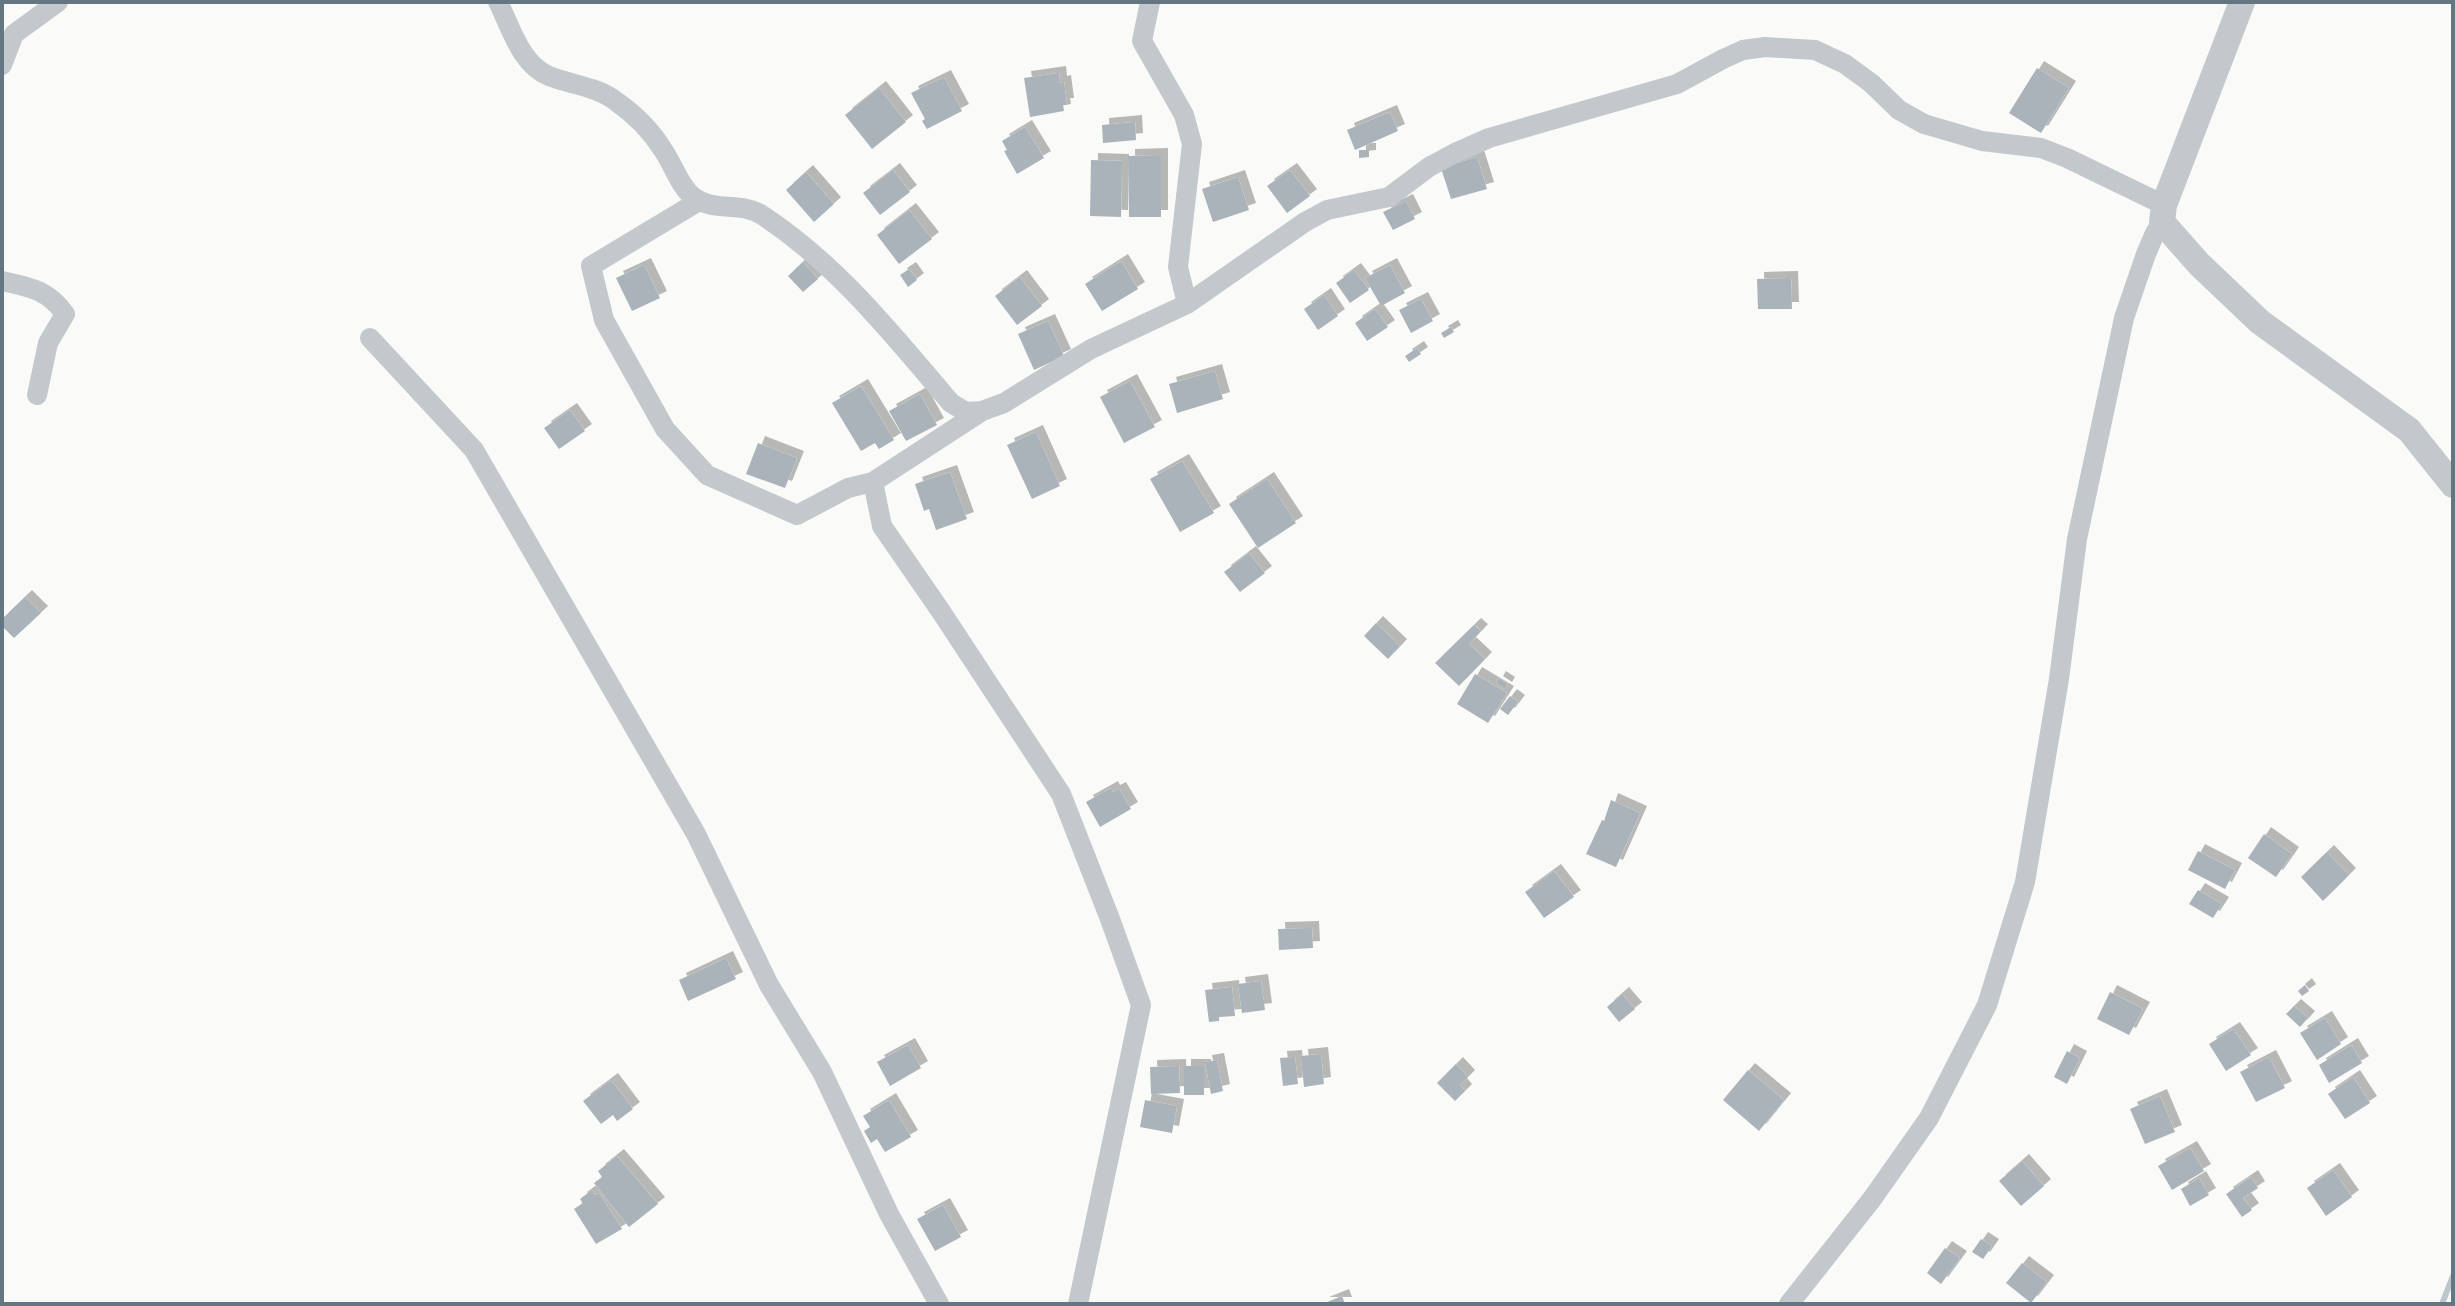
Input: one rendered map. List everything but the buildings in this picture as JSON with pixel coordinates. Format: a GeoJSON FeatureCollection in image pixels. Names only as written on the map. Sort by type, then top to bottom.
{"type":"FeatureCollection","features":[{"type":"Feature","properties":{"kind":"street"},"geometry":{"type":"LineString","coordinates":[[2,65],[14,34],[58,2]]}},
{"type":"Feature","properties":{"kind":"street"},"geometry":{"type":"LineString","coordinates":[[498,2],[521,50],[534,67],[547,75],[597,90],[634,116],[662,148],[684,187],[699,201],[757,211],[773,222],[839,276],[884,323],[951,403],[966,412],[982,411]]}},
{"type":"Feature","properties":{"kind":"street"},"geometry":{"type":"LineString","coordinates":[[1150,2],[1142,41],[1184,115],[1192,144],[1178,267],[1187,304]]}},
{"type":"Feature","properties":{"kind":"street"},"geometry":{"type":"LineString","coordinates":[[1789,1304],[1872,1199],[1929,1118],[1987,1005],[2025,882],[2059,679],[2077,539],[2124,318],[2242,2]]}},
{"type":"Feature","properties":{"kind":"street"},"geometry":{"type":"LineString","coordinates":[[699,201],[591,266],[604,320],[665,429],[707,475],[797,515],[848,488],[873,482],[982,411],[1004,403],[1091,349],[1187,304],[1327,210],[1389,197],[1429,167],[1489,138],[1677,84],[1743,50],[1765,47],[1815,50],[1845,64],[1899,110],[1924,124],[1982,141],[2041,148],[2067,158],[2163,213],[2199,264],[2260,322],[2409,430],[2453,485]]}},
{"type":"Feature","properties":{"kind":"street"},"geometry":{"type":"LineString","coordinates":[[2,281],[31,287],[55,299],[65,314],[48,343],[37,395]]}},
{"type":"Feature","properties":{"kind":"street"},"geometry":{"type":"LineString","coordinates":[[370,338],[474,450],[696,834],[769,985],[822,1072],[889,1214],[939,1304]]}},
{"type":"Feature","properties":{"kind":"street"},"geometry":{"type":"LineString","coordinates":[[873,482],[882,526],[1061,794],[1141,1005],[1078,1304]]}},
{"type":"Feature","properties":{"kind":"waterway"},"geometry":{"type":"LineString","coordinates":[[2442,1304],[2453,1276]]}}]}
